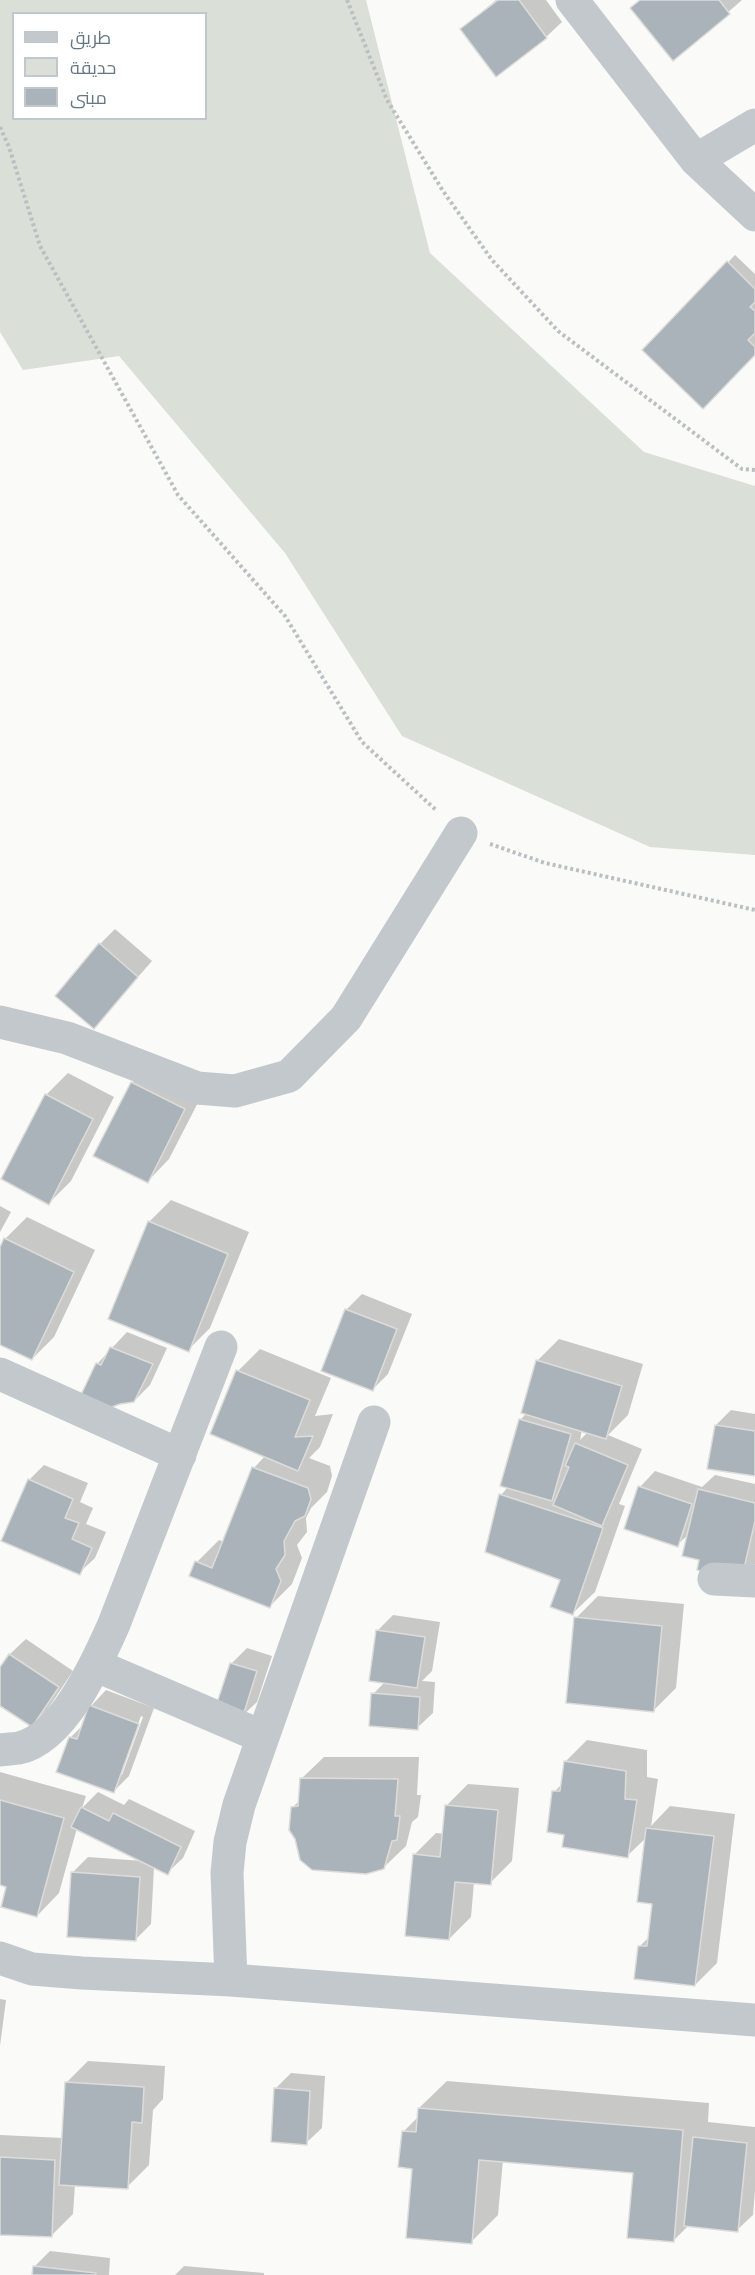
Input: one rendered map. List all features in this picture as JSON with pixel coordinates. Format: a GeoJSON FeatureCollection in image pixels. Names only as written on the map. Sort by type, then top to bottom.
{"type":"FeatureCollection","features":[{"type":"Feature","properties":{"kind":"street"},"geometry":{"type":"LineString","coordinates":[[572,0],[696,160],[755,215]]}},
{"type":"Feature","properties":{"kind":"street"},"geometry":{"type":"LineString","coordinates":[[696,160],[755,126]]}},
{"type":"Feature","properties":{"kind":"street"},"geometry":{"type":"LineString","coordinates":[[0,1022],[67,1038],[197,1088],[235,1091],[289,1076],[346,1018],[461,833]]}},
{"type":"Feature","properties":{"kind":"street"},"geometry":{"type":"LineString","coordinates":[[0,1750],[21,1748],[43,1735],[63,1716],[95,1665],[114,1624],[221,1347]]}},
{"type":"Feature","properties":{"kind":"street"},"geometry":{"type":"LineString","coordinates":[[0,1374],[180,1455]]}},
{"type":"Feature","properties":{"kind":"street"},"geometry":{"type":"LineString","coordinates":[[231,1980],[227,1873],[230,1842],[239,1804],[374,1422]]}},
{"type":"Feature","properties":{"kind":"street"},"geometry":{"type":"LineString","coordinates":[[714,1579],[755,1581]]}},
{"type":"Feature","properties":{"kind":"street"},"geometry":{"type":"LineString","coordinates":[[95,1665],[262,1737]]}},
{"type":"Feature","properties":{"kind":"street"},"geometry":{"type":"LineString","coordinates":[[0,1958],[32,1969],[231,1980],[755,2020]]}},
{"type":"Feature","properties":{"kind":"path"},"geometry":{"type":"LineString","coordinates":[[347,0],[387,100],[443,191],[492,260],[558,331],[742,469],[755,470]]}},
{"type":"Feature","properties":{"kind":"path"},"geometry":{"type":"LineString","coordinates":[[0,127],[9,147],[40,246],[178,495],[285,616],[362,742],[461,833],[545,863],[755,910]]}},
{"type":"Feature","properties":{"kind":"green space"},"geometry":{"type":"Polygon","coordinates":[[[0,0],[366,0],[430,253],[644,452],[755,486],[755,855],[650,847],[402,736],[285,553],[119,356],[23,370],[0,332],[0,0]]]}},
{"type":"Feature","properties":{"kind":"building"},"geometry":{"type":"Polygon","coordinates":[[[498,0],[519,0],[547,38],[496,77],[460,29],[498,0]]]}},
{"type":"Feature","properties":{"kind":"building"},"geometry":{"type":"Polygon","coordinates":[[[640,0],[719,0],[730,14],[673,61],[630,8],[640,0]]]}},
{"type":"Feature","properties":{"kind":"building"},"geometry":{"type":"Polygon","coordinates":[[[727,261],[755,289],[755,302],[750,307],[755,311],[755,333],[748,340],[755,347],[755,355],[703,409],[642,350],[727,261]]]}},
{"type":"Feature","properties":{"kind":"building"},"geometry":{"type":"Polygon","coordinates":[[[99,943],[138,977],[94,1029],[55,996],[99,943]]]}},
{"type":"Feature","properties":{"kind":"building"},"geometry":{"type":"Polygon","coordinates":[[[131,1082],[185,1109],[148,1183],[93,1156],[131,1082]]]}},
{"type":"Feature","properties":{"kind":"building"},"geometry":{"type":"Polygon","coordinates":[[[45,1094],[93,1119],[49,1205],[1,1179],[45,1094]]]}},
{"type":"Feature","properties":{"kind":"building"},"geometry":{"type":"Polygon","coordinates":[[[148,1221],[228,1254],[189,1352],[108,1319],[148,1221]]]}},
{"type":"Feature","properties":{"kind":"building"},"geometry":{"type":"Polygon","coordinates":[[[4,1238],[74,1272],[32,1360],[0,1345],[0,1247],[4,1238]]]}},
{"type":"Feature","properties":{"kind":"building"},"geometry":{"type":"Polygon","coordinates":[[[345,1309],[397,1329],[373,1391],[321,1371],[345,1309]]]}},
{"type":"Feature","properties":{"kind":"building"},"geometry":{"type":"Polygon","coordinates":[[[110,1347],[153,1364],[134,1402],[104,1410],[79,1399],[96,1363],[101,1365],[110,1347]]]}},
{"type":"Feature","properties":{"kind":"building"},"geometry":{"type":"Polygon","coordinates":[[[536,1360],[622,1386],[606,1439],[521,1413],[536,1360]]]}},
{"type":"Feature","properties":{"kind":"building"},"geometry":{"type":"Polygon","coordinates":[[[236,1370],[310,1400],[295,1437],[313,1436],[298,1471],[210,1434],[236,1370]]]}},
{"type":"Feature","properties":{"kind":"building"},"geometry":{"type":"Polygon","coordinates":[[[519,1419],[571,1434],[552,1501],[500,1486],[519,1419]]]}},
{"type":"Feature","properties":{"kind":"building"},"geometry":{"type":"Polygon","coordinates":[[[715,1425],[755,1431],[755,1476],[707,1469],[715,1425]]]}},
{"type":"Feature","properties":{"kind":"building"},"geometry":{"type":"Polygon","coordinates":[[[575,1443],[628,1465],[602,1526],[553,1505],[569,1467],[565,1466],[575,1443]]]}},
{"type":"Feature","properties":{"kind":"building"},"geometry":{"type":"Polygon","coordinates":[[[252,1467],[308,1488],[311,1499],[305,1516],[295,1521],[284,1541],[285,1555],[276,1569],[281,1581],[270,1608],[189,1576],[195,1561],[212,1568],[252,1467]]]}},
{"type":"Feature","properties":{"kind":"building"},"geometry":{"type":"Polygon","coordinates":[[[28,1479],[73,1499],[65,1518],[79,1523],[72,1539],[92,1548],[80,1575],[1,1541],[28,1479]]]}},
{"type":"Feature","properties":{"kind":"building"},"geometry":{"type":"Polygon","coordinates":[[[638,1486],[692,1504],[678,1547],[624,1529],[638,1486]]]}},
{"type":"Feature","properties":{"kind":"building"},"geometry":{"type":"Polygon","coordinates":[[[698,1489],[755,1503],[755,1521],[741,1581],[697,1570],[699,1560],[682,1556],[698,1489]]]}},
{"type":"Feature","properties":{"kind":"building"},"geometry":{"type":"Polygon","coordinates":[[[499,1494],[603,1528],[573,1615],[550,1607],[560,1580],[485,1552],[499,1494]]]}},
{"type":"Feature","properties":{"kind":"building"},"geometry":{"type":"Polygon","coordinates":[[[574,1617],[662,1626],[654,1712],[566,1703],[574,1617]]]}},
{"type":"Feature","properties":{"kind":"building"},"geometry":{"type":"Polygon","coordinates":[[[376,1630],[425,1637],[417,1688],[369,1681],[376,1630]]]}},
{"type":"Feature","properties":{"kind":"building"},"geometry":{"type":"Polygon","coordinates":[[[9,1654],[59,1687],[32,1727],[0,1706],[0,1667],[9,1654]]]}},
{"type":"Feature","properties":{"kind":"building"},"geometry":{"type":"Polygon","coordinates":[[[230,1663],[257,1671],[242,1719],[215,1709],[230,1663]]]}},
{"type":"Feature","properties":{"kind":"building"},"geometry":{"type":"Polygon","coordinates":[[[371,1693],[420,1697],[418,1730],[369,1726],[371,1693]]]}},
{"type":"Feature","properties":{"kind":"building"},"geometry":{"type":"Polygon","coordinates":[[[89,1705],[139,1724],[114,1793],[56,1772],[69,1737],[77,1739],[89,1705]]]}},
{"type":"Feature","properties":{"kind":"building"},"geometry":{"type":"Polygon","coordinates":[[[564,1761],[626,1771],[625,1799],[637,1800],[628,1858],[562,1847],[564,1835],[547,1832],[552,1791],[560,1791],[564,1761]]]}},
{"type":"Feature","properties":{"kind":"building"},"geometry":{"type":"Polygon","coordinates":[[[300,1778],[398,1779],[395,1816],[400,1816],[397,1840],[392,1841],[384,1869],[366,1874],[312,1870],[300,1860],[295,1839],[289,1830],[291,1807],[298,1806],[300,1778]]]}},
{"type":"Feature","properties":{"kind":"building"},"geometry":{"type":"Polygon","coordinates":[[[0,1800],[64,1818],[37,1917],[1,1907],[6,1887],[0,1885],[0,1800]]]}},
{"type":"Feature","properties":{"kind":"building"},"geometry":{"type":"Polygon","coordinates":[[[445,1805],[498,1810],[491,1885],[455,1882],[449,1940],[405,1936],[413,1854],[440,1857],[445,1805]]]}},
{"type":"Feature","properties":{"kind":"building"},"geometry":{"type":"Polygon","coordinates":[[[81,1807],[109,1821],[113,1813],[181,1847],[168,1875],[71,1827],[81,1807]]]}},
{"type":"Feature","properties":{"kind":"building"},"geometry":{"type":"Polygon","coordinates":[[[646,1828],[714,1836],[695,1986],[634,1979],[638,1946],[647,1946],[652,1904],[637,1902],[646,1828]]]}},
{"type":"Feature","properties":{"kind":"building"},"geometry":{"type":"Polygon","coordinates":[[[71,1872],[140,1877],[136,1941],[67,1937],[71,1872]]]}},
{"type":"Feature","properties":{"kind":"building"},"geometry":{"type":"Polygon","coordinates":[[[65,2082],[144,2087],[142,2123],[132,2122],[128,2189],[59,2185],[65,2082]]]}},
{"type":"Feature","properties":{"kind":"building"},"geometry":{"type":"Polygon","coordinates":[[[274,2088],[310,2091],[307,2145],[271,2142],[274,2088]]]}},
{"type":"Feature","properties":{"kind":"building"},"geometry":{"type":"Polygon","coordinates":[[[418,2108],[683,2130],[674,2242],[627,2238],[633,2173],[479,2160],[472,2244],[406,2238],[412,2169],[398,2167],[402,2131],[416,2132],[418,2108]]]}},
{"type":"Feature","properties":{"kind":"building"},"geometry":{"type":"Polygon","coordinates":[[[693,2137],[747,2143],[738,2232],[684,2226],[693,2137]]]}},
{"type":"Feature","properties":{"kind":"building"},"geometry":{"type":"Polygon","coordinates":[[[0,2157],[55,2160],[52,2237],[0,2235],[0,2157]]]}},
{"type":"Feature","properties":{"kind":"building"},"geometry":{"type":"Polygon","coordinates":[[[33,2266],[96,2273],[95,2275],[32,2275],[33,2266]]]}}]}
